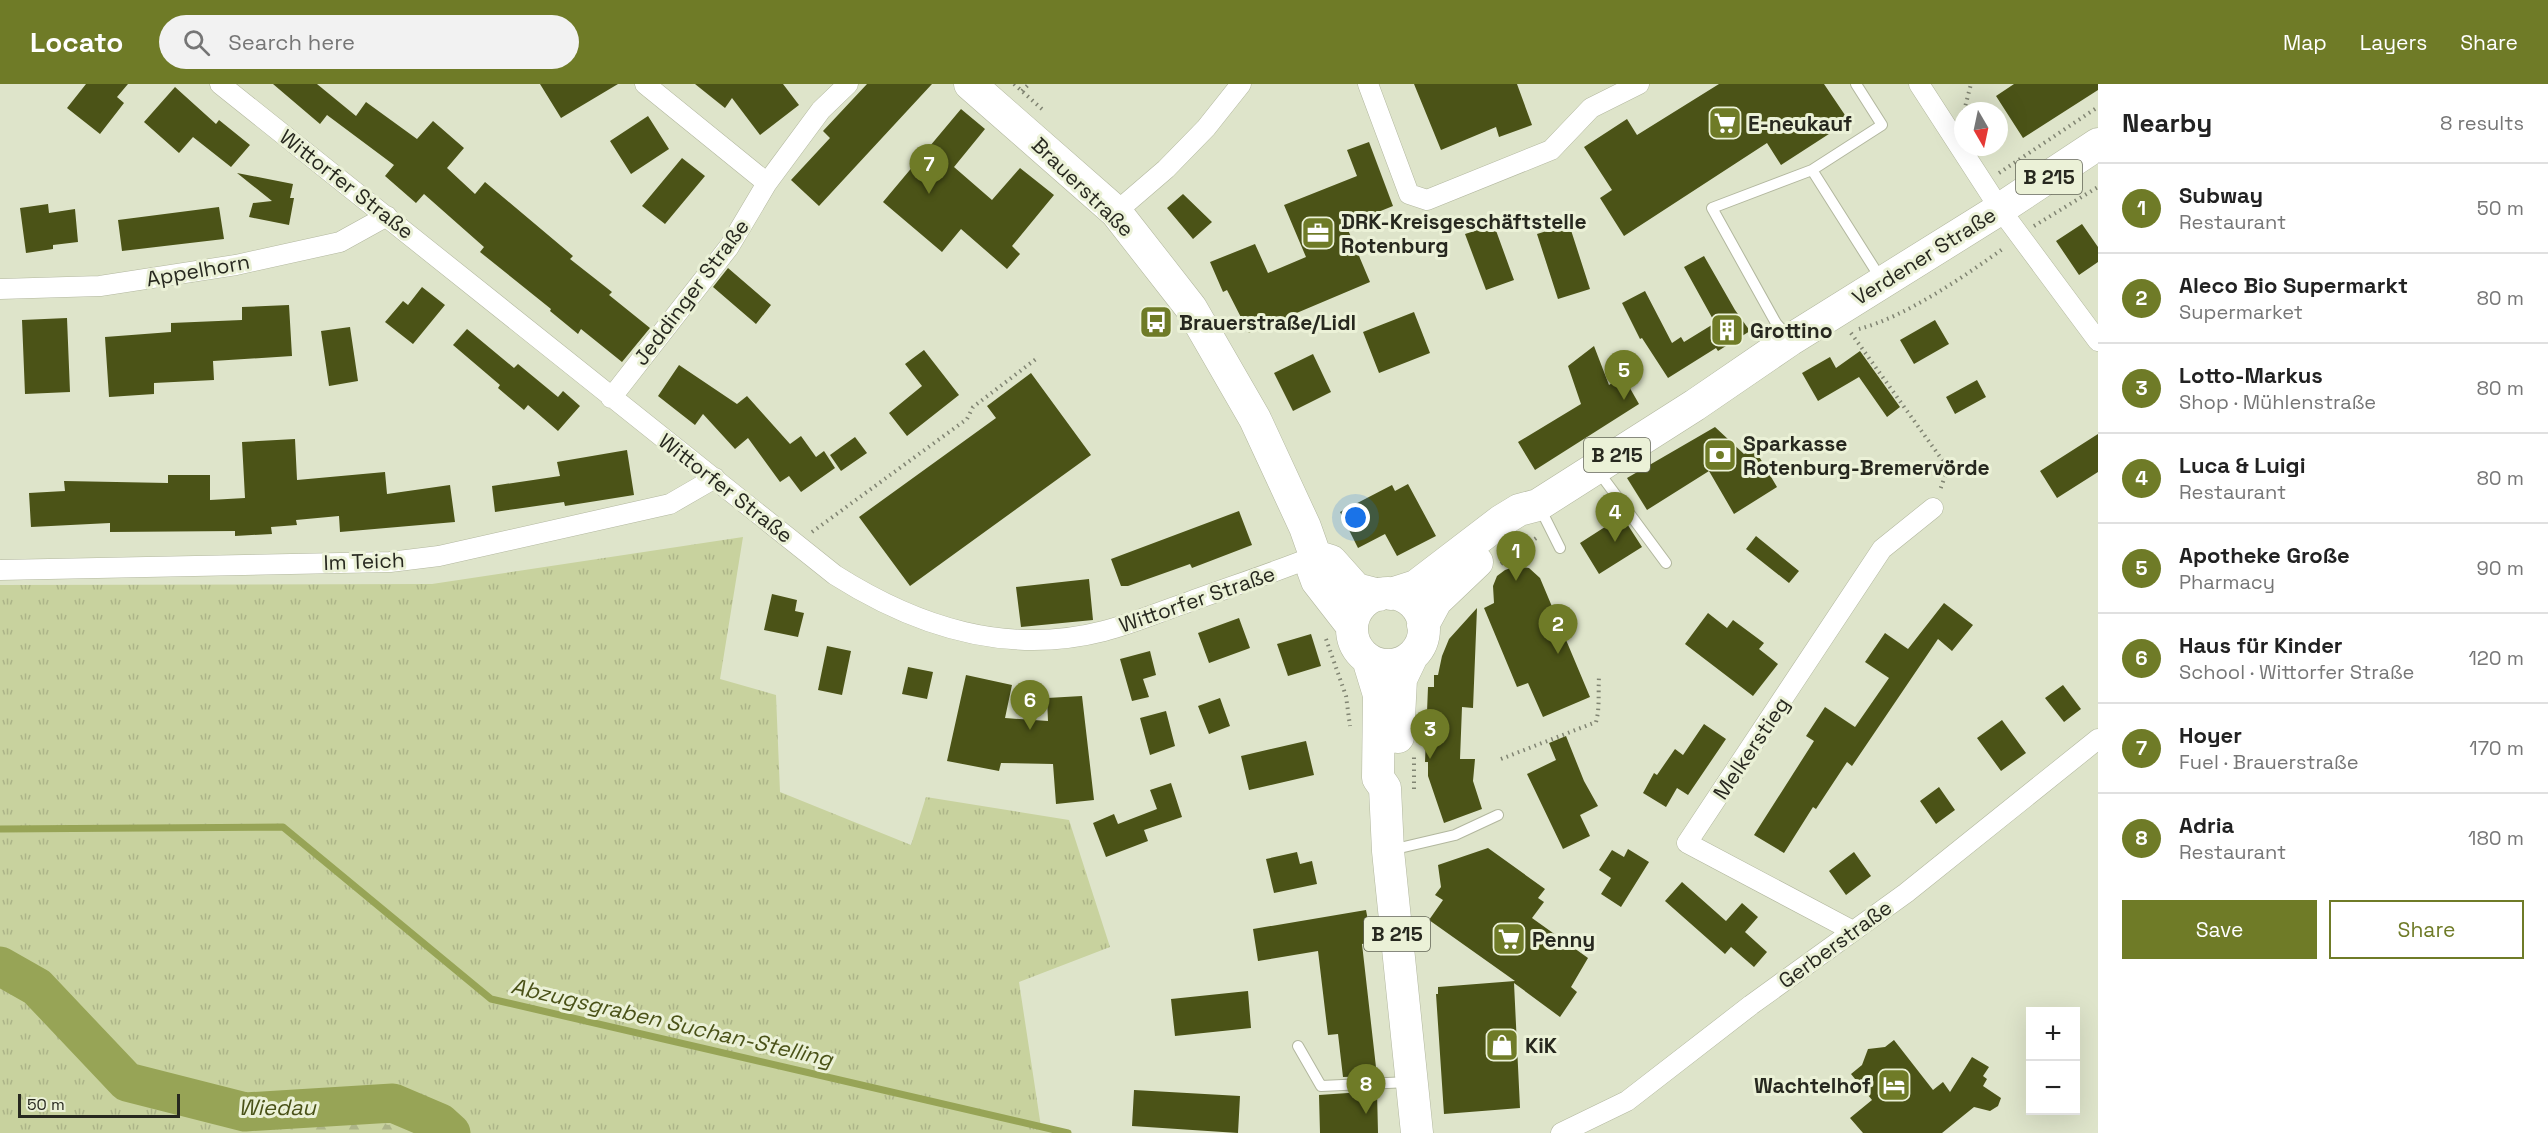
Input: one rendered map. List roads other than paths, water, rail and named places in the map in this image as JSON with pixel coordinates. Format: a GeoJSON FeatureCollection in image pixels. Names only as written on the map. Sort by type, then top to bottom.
{"type":"FeatureCollection","features":[{"type":"Feature","properties":{"kind":"main road","name":"Brauerstraße"},"geometry":{"type":"LineString","coordinates":[[970,84],[1116,212],[1191,308],[1255,419],[1305,527],[1315,555],[1313,570],[1317,581],[1352,626]]}},
{"type":"Feature","properties":{"kind":"main road","name":"Verdener Straße"},"geometry":{"type":"LineString","coordinates":[[1385,594],[1420,584],[1502,521],[1519,510],[1538,505],[1790,340],[2000,209],[2098,144]]}},
{"type":"Feature","properties":{"kind":"main road","name":"Verdener Straße"},"geometry":{"type":"LineString","coordinates":[[1423,625],[1439,597],[1483,556],[1529,521],[1538,505]]}},
{"type":"Feature","properties":{"kind":"main road"},"geometry":{"type":"LineString","coordinates":[[1315,555],[1331,561],[1356,589],[1400,595],[1413,604],[1420,613],[1423,625],[1421,644],[1412,656],[1401,663],[1389,665],[1368,659],[1355,645],[1352,626],[1360,606],[1385,594]]}},
{"type":"Feature","properties":{"kind":"main road","name":"B 215"},"geometry":{"type":"LineString","coordinates":[[1384,788],[1392,780],[1397,748],[1402,674],[1412,656]]}},
{"type":"Feature","properties":{"kind":"main road","name":"B 215"},"geometry":{"type":"LineString","coordinates":[[1368,659],[1379,695],[1378,778],[1384,788],[1388,851],[1417,1133]]}},
{"type":"Feature","properties":{"kind":"street","name":"Wittorfer Straße"},"geometry":{"type":"LineString","coordinates":[[220,84],[835,575],[876,601],[915,618],[984,636],[1021,640],[1060,639],[1105,631],[1315,555]]}},
{"type":"Feature","properties":{"kind":"street"},"geometry":{"type":"LineString","coordinates":[[645,84],[767,183]]}},
{"type":"Feature","properties":{"kind":"street","name":"Jeddinger Straße"},"geometry":{"type":"LineString","coordinates":[[611,398],[729,247],[767,183],[821,110],[848,84]]}},
{"type":"Feature","properties":{"kind":"street"},"geometry":{"type":"LineString","coordinates":[[1116,212],[1190,144],[1241,84]]}},
{"type":"Feature","properties":{"kind":"street"},"geometry":{"type":"LineString","coordinates":[[1368,84],[1409,194],[1428,200],[1551,150],[1591,108],[1639,84]]}},
{"type":"Feature","properties":{"kind":"street"},"geometry":{"type":"LineString","coordinates":[[1919,84],[2000,209],[2098,341]]}},
{"type":"Feature","properties":{"kind":"street","name":"Appelhorn"},"geometry":{"type":"LineString","coordinates":[[0,289],[100,286],[236,265],[340,242],[387,216]]}},
{"type":"Feature","properties":{"kind":"street","name":"Im Teich"},"geometry":{"type":"LineString","coordinates":[[0,570],[390,561],[440,556],[670,504],[715,478]]}},
{"type":"Feature","properties":{"kind":"street","name":"Melkerstieg"},"geometry":{"type":"LineString","coordinates":[[1854,931],[1687,843],[1882,549],[1933,508]]}},
{"type":"Feature","properties":{"kind":"street","name":"Gerberstraße"},"geometry":{"type":"LineString","coordinates":[[1561,1133],[1627,1101],[1906,893],[2098,739]]}},
{"type":"Feature","properties":{"kind":"lane"},"geometry":{"type":"LineString","coordinates":[[1790,340],[1776,323],[1712,208],[1812,170],[1882,125],[1856,84]]}},
{"type":"Feature","properties":{"kind":"lane"},"geometry":{"type":"LineString","coordinates":[[1812,170],[1882,281]]}},
{"type":"Feature","properties":{"kind":"lane"},"geometry":{"type":"LineString","coordinates":[[1596,468],[1666,564]]}},
{"type":"Feature","properties":{"kind":"lane"},"geometry":{"type":"LineString","coordinates":[[1538,505],[1560,548]]}},
{"type":"Feature","properties":{"kind":"lane"},"geometry":{"type":"LineString","coordinates":[[1388,851],[1455,835],[1498,815]]}},
{"type":"Feature","properties":{"kind":"lane"},"geometry":{"type":"LineString","coordinates":[[1298,1046],[1321,1086],[1412,1082]]}},
{"type":"Feature","properties":{"kind":"waterway","name":"Abzugsgraben Suchan-Stelling"},"geometry":{"type":"LineString","coordinates":[[0,829],[283,827],[491,999],[1068,1133]]}},
{"type":"Feature","properties":{"kind":"waterway","name":"Wiedau"},"geometry":{"type":"LineString","coordinates":[[0,966],[37,987],[127,1082],[245,1112],[393,1103],[440,1123],[451,1133]]}},
{"type":"Feature","properties":{"kind":"place","name":"E-neukauf"},"geometry":{"type":"Point","coordinates":[1725,123]}},
{"type":"Feature","properties":{"kind":"place","name":"Hoyer"},"geometry":{"type":"Point","coordinates":[929,194]}},
{"type":"Feature","properties":{"kind":"place","name":"DRK-Kreisgeschäftstelle Rotenburg"},"geometry":{"type":"Point","coordinates":[1318,233]}},
{"type":"Feature","properties":{"kind":"place","name":"Brauerstraße/Lidl"},"geometry":{"type":"Point","coordinates":[1156,322]}},
{"type":"Feature","properties":{"kind":"place","name":"Grottino"},"geometry":{"type":"Point","coordinates":[1727,330]}},
{"type":"Feature","properties":{"kind":"place","name":"Apotheke Große"},"geometry":{"type":"Point","coordinates":[1624,400]}},
{"type":"Feature","properties":{"kind":"place","name":"Sparkasse Rotenburg-Bremervörde"},"geometry":{"type":"Point","coordinates":[1720,455]}},
{"type":"Feature","properties":{"kind":"place","name":"Luca & Luigi"},"geometry":{"type":"Point","coordinates":[1615,542]}},
{"type":"Feature","properties":{"kind":"place","name":"Subway"},"geometry":{"type":"Point","coordinates":[1516,581]}},
{"type":"Feature","properties":{"kind":"place","name":"Aleco Bio Supermarkt"},"geometry":{"type":"Point","coordinates":[1558,654]}},
{"type":"Feature","properties":{"kind":"place","name":"Haus für Kinder"},"geometry":{"type":"Point","coordinates":[1030,730]}},
{"type":"Feature","properties":{"kind":"place","name":"Lotto-Markus"},"geometry":{"type":"Point","coordinates":[1430,759]}},
{"type":"Feature","properties":{"kind":"place","name":"Penny"},"geometry":{"type":"Point","coordinates":[1509,939]}},
{"type":"Feature","properties":{"kind":"place","name":"KiK"},"geometry":{"type":"Point","coordinates":[1502,1045]}},
{"type":"Feature","properties":{"kind":"place","name":"Wachtelhof"},"geometry":{"type":"Point","coordinates":[1894,1085]}},
{"type":"Feature","properties":{"kind":"place","name":"Adria"},"geometry":{"type":"Point","coordinates":[1366,1114]}}]}
